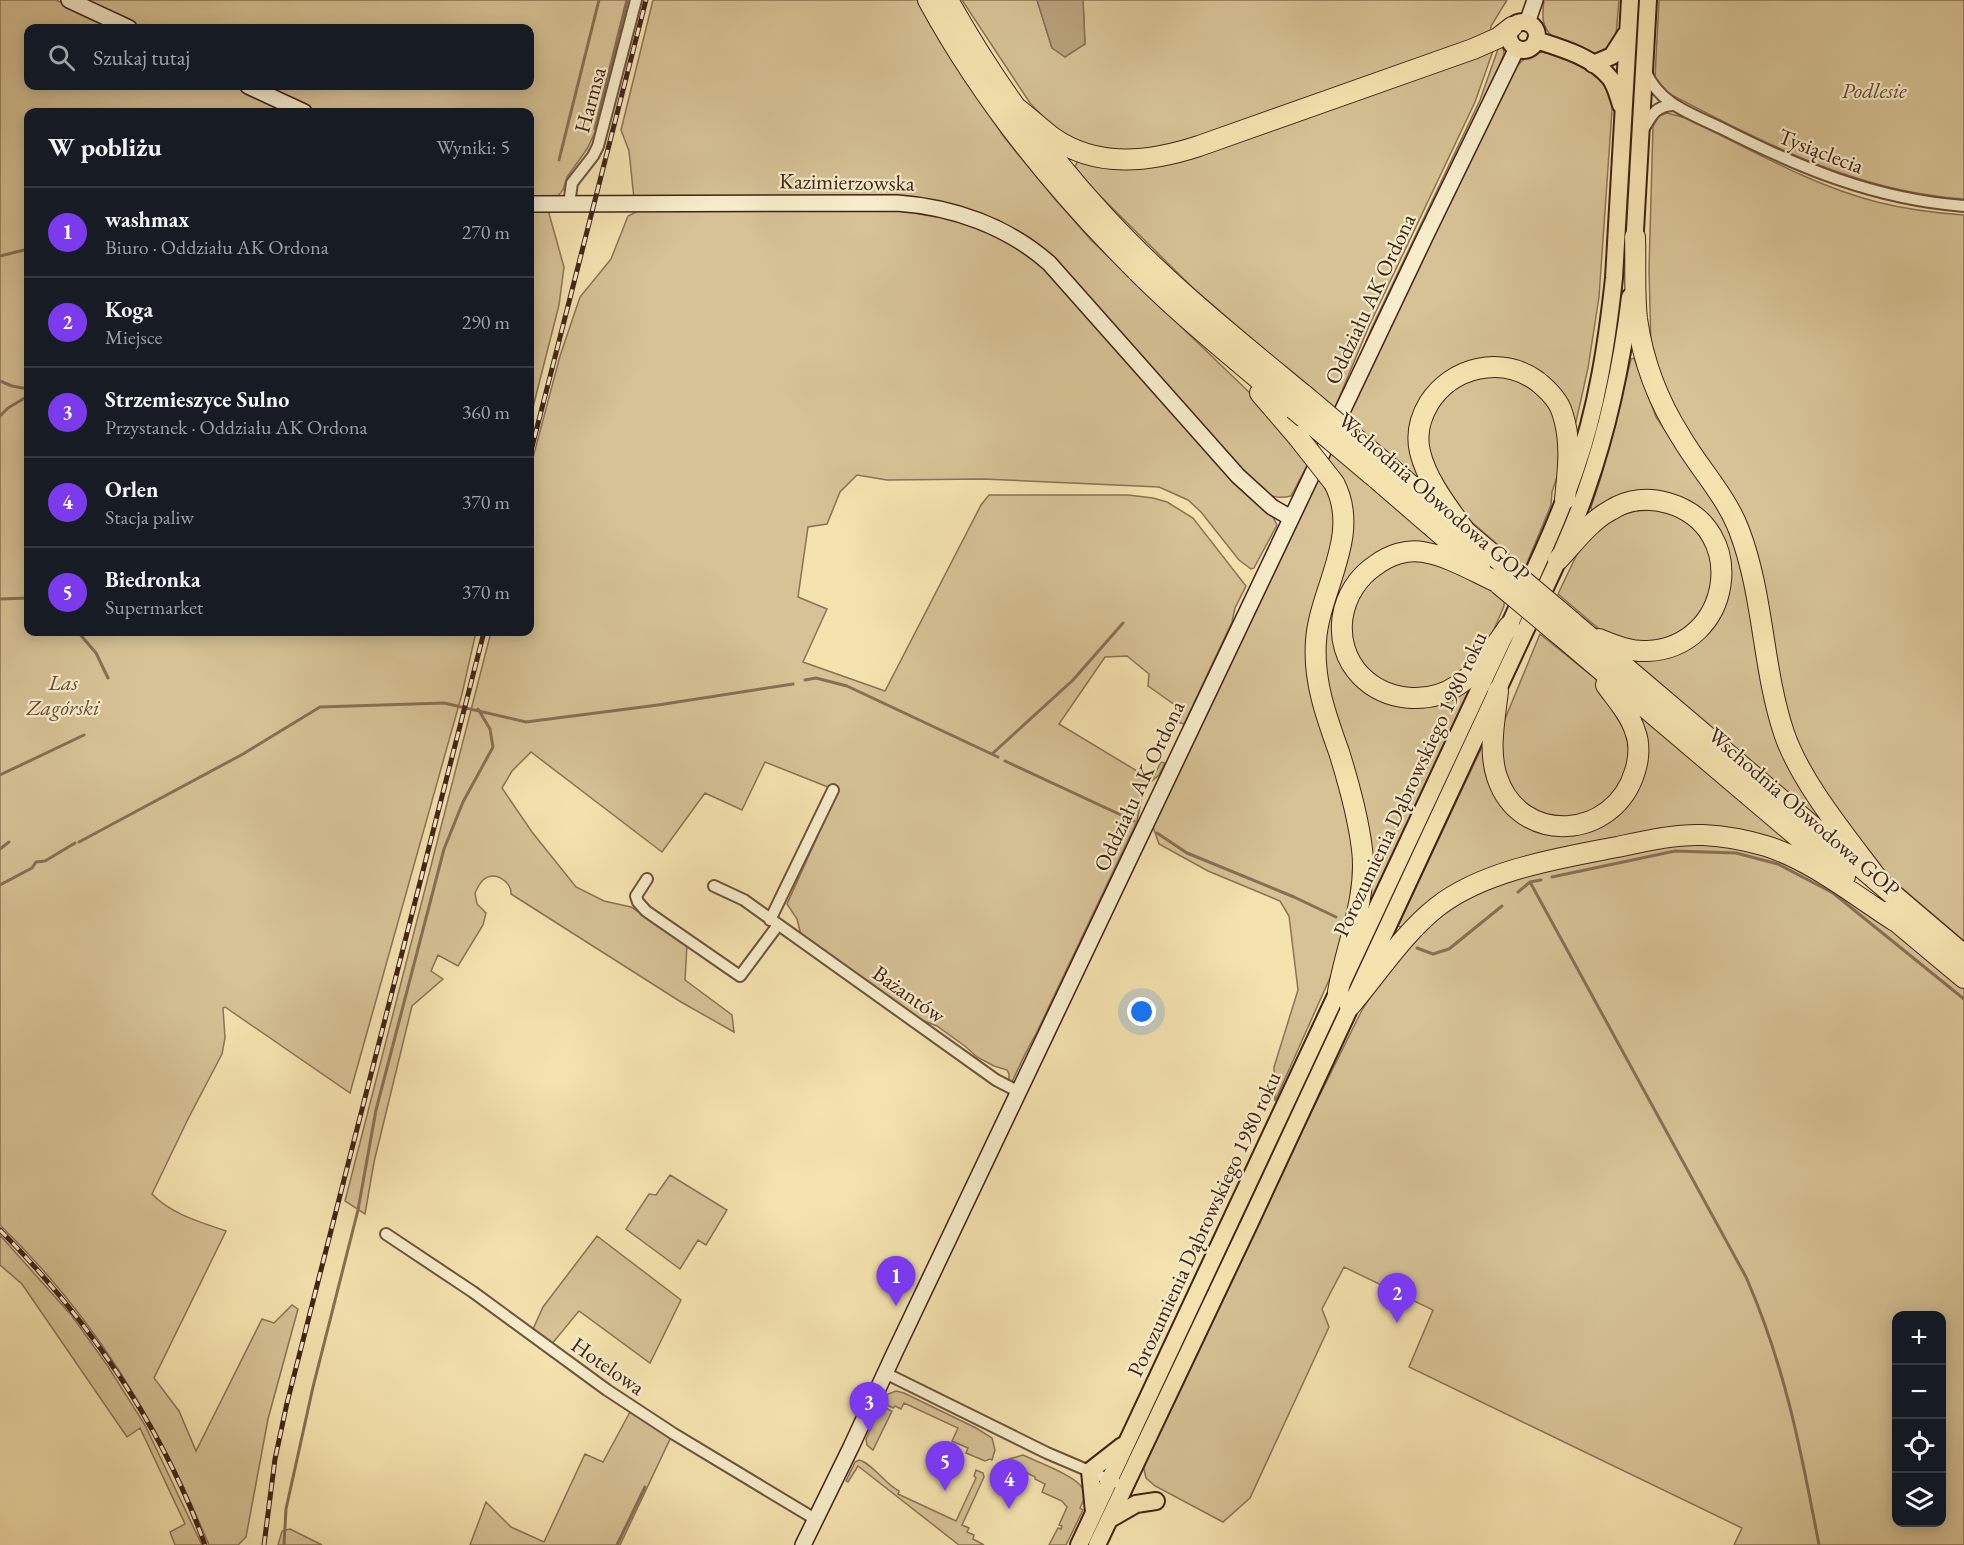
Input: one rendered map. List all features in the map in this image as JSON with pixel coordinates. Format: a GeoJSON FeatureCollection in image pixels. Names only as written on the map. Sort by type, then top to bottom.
{"type":"FeatureCollection","features":[{"type":"Feature","properties":{"kind":"highway","name":"Wschodnia Obwodowa GOP"},"geometry":{"type":"LineString","coordinates":[[928,0],[940,23],[994,106],[1060,190],[1127,262],[1240,363],[1299,402]]}},
{"type":"Feature","properties":{"kind":"highway","name":"Wschodnia Obwodowa GOP"},"geometry":{"type":"LineString","coordinates":[[948,0],[974,46],[1013,105],[1060,165],[1106,218],[1142,254],[1246,346],[1299,402],[1500,577],[1566,629],[1592,662],[1964,978]]}},
{"type":"Feature","properties":{"kind":"highway"},"geometry":{"type":"LineString","coordinates":[[1013,105],[1054,138],[1076,150],[1118,160],[1154,158],[1199,146],[1473,49],[1520,25]]}},
{"type":"Feature","properties":{"kind":"highway"},"geometry":{"type":"LineString","coordinates":[[1635,237],[1637,317],[1650,373],[1668,416],[1729,510],[1740,533],[1753,576],[1769,678],[1785,736],[1820,800],[1883,886]]}},
{"type":"Feature","properties":{"kind":"highway"},"geometry":{"type":"LineString","coordinates":[[1240,363],[1256,389],[1297,435],[1334,483],[1342,499],[1343,516],[1338,561],[1317,628],[1316,664],[1329,728],[1354,803],[1363,860],[1360,896],[1343,962],[1344,999]]}},
{"type":"Feature","properties":{"kind":"highway"},"geometry":{"type":"LineString","coordinates":[[1465,531],[1436,489],[1425,467],[1418,439],[1421,419],[1433,397],[1444,384],[1456,376],[1476,369],[1497,366],[1518,371],[1544,386],[1555,398],[1561,409],[1568,436],[1569,456],[1565,499]]}},
{"type":"Feature","properties":{"kind":"highway","name":"Wschodnia Obwodowa GOP"},"geometry":{"type":"LineString","coordinates":[[1376,467],[1465,531],[1500,577]]}},
{"type":"Feature","properties":{"kind":"highway"},"geometry":{"type":"LineString","coordinates":[[1558,560],[1605,513],[1630,501],[1651,499],[1677,506],[1698,519],[1713,538],[1718,549],[1722,571],[1718,598],[1704,624],[1687,638],[1666,647],[1647,651],[1618,646],[1588,635]]}},
{"type":"Feature","properties":{"kind":"highway"},"geometry":{"type":"LineString","coordinates":[[1500,577],[1424,552],[1410,551],[1381,561],[1360,577],[1346,598],[1342,620],[1347,652],[1361,676],[1370,684],[1392,694],[1412,699],[1427,698],[1448,692],[1471,676],[1509,626]]}},
{"type":"Feature","properties":{"kind":"highway","name":"Wschodnia Obwodowa GOP"},"geometry":{"type":"LineString","coordinates":[[1566,629],[1588,635],[1964,955]]}},
{"type":"Feature","properties":{"kind":"highway"},"geometry":{"type":"LineString","coordinates":[[1498,691],[1493,760],[1497,779],[1506,794],[1519,809],[1536,820],[1562,827],[1582,825],[1599,818],[1616,806],[1629,788],[1638,756],[1638,742],[1631,721],[1592,662]]}},
{"type":"Feature","properties":{"kind":"highway"},"geometry":{"type":"LineString","coordinates":[[1344,999],[1438,906],[1463,891],[1524,867],[1658,839],[1704,835],[1767,846],[1809,866],[1895,921]]}},
{"type":"Feature","properties":{"kind":"main road","name":"Porozumienia Dąbrowskiego 1980 roku"},"geometry":{"type":"LineString","coordinates":[[1078,1545],[1125,1487],[1565,499],[1582,450],[1603,365],[1614,278],[1630,0]]}},
{"type":"Feature","properties":{"kind":"main road","name":"Porozumienia Dąbrowskiego 1980 roku"},"geometry":{"type":"LineString","coordinates":[[1097,1545],[1109,1480],[1127,1441],[1498,691],[1586,493],[1601,446],[1623,349],[1635,237],[1648,0]]}},
{"type":"Feature","properties":{"kind":"main road"},"geometry":{"type":"LineString","coordinates":[[1520,25],[1534,28],[1536,40],[1528,49],[1517,48],[1510,39],[1520,25]]}},
{"type":"Feature","properties":{"kind":"main road"},"geometry":{"type":"LineString","coordinates":[[1593,64],[1612,56],[1628,31]]}},
{"type":"Feature","properties":{"kind":"main road"},"geometry":{"type":"LineString","coordinates":[[1536,40],[1564,49],[1593,64],[1611,79],[1623,111]]}},
{"type":"Feature","properties":{"kind":"main road"},"geometry":{"type":"LineString","coordinates":[[1127,1441],[1090,1471],[1102,1515],[1136,1504],[1156,1501]]}},
{"type":"Feature","properties":{"kind":"street"},"geometry":{"type":"LineString","coordinates":[[69,0],[120,24]]}},
{"type":"Feature","properties":{"kind":"street","name":"Harmsa"},"geometry":{"type":"LineString","coordinates":[[569,204],[572,183],[598,146],[636,0]]}},
{"type":"Feature","properties":{"kind":"street"},"geometry":{"type":"LineString","coordinates":[[1520,25],[1535,0]]}},
{"type":"Feature","properties":{"kind":"street","name":"Oddziału AK Ordona"},"geometry":{"type":"LineString","coordinates":[[803,1545],[845,1461],[1488,104],[1517,48]]}},
{"type":"Feature","properties":{"kind":"street","name":"Tysiąclecia"},"geometry":{"type":"LineString","coordinates":[[1644,68],[1655,89],[1672,105],[1765,150],[1829,177],[1893,195],[1964,206]]}},
{"type":"Feature","properties":{"kind":"street"},"geometry":{"type":"LineString","coordinates":[[257,90],[295,108]]}},
{"type":"Feature","properties":{"kind":"street"},"geometry":{"type":"LineString","coordinates":[[1641,134],[1654,111],[1659,107],[1672,105]]}},
{"type":"Feature","properties":{"kind":"street","name":"Kazimierzowska"},"geometry":{"type":"LineString","coordinates":[[534,204],[897,204],[926,206],[994,226],[1030,247],[1049,263],[1238,476],[1272,507],[1291,518]]}},
{"type":"Feature","properties":{"kind":"street"},"geometry":{"type":"LineString","coordinates":[[648,879],[636,896],[646,911],[740,976],[774,923],[833,790]]}},
{"type":"Feature","properties":{"kind":"street","name":"Bażantów"},"geometry":{"type":"LineString","coordinates":[[714,886],[744,900],[992,1077],[1019,1092]]}},
{"type":"Feature","properties":{"kind":"street","name":"Hotelowa"},"geometry":{"type":"LineString","coordinates":[[386,1234],[473,1292],[607,1390],[674,1434],[815,1519]]}},
{"type":"Feature","properties":{"kind":"street"},"geometry":{"type":"LineString","coordinates":[[885,1373],[1034,1446],[1125,1487]]}},
{"type":"Feature","properties":{"kind":"green space","name":"Las Zagórski"},"geometry":{"type":"Polygon","coordinates":[[[0,0],[56,0],[107,24],[24,24],[24,90],[244,90],[282,108],[24,108],[24,636],[475,636],[462,694],[350,1093],[225,1007],[223,1008],[225,1038],[222,1054],[152,1194],[177,1212],[226,1231],[154,1378],[179,1411],[196,1451],[262,1319],[274,1323],[292,1305],[298,1309],[268,1419],[246,1537],[238,1545],[209,1545],[169,1457],[121,1374],[66,1297],[0,1225],[0,0]]]}},
{"type":"Feature","properties":{"kind":"green space"},"geometry":{"type":"Polygon","coordinates":[[[84,0],[628,0],[595,132],[587,149],[567,177],[563,190],[556,198],[534,199],[534,108],[309,108],[271,90],[534,90],[534,24],[135,24],[84,0]]]}},
{"type":"Feature","properties":{"kind":"green space"},"geometry":{"type":"Polygon","coordinates":[[[653,0],[918,0],[951,57],[1004,137],[1055,199],[1091,240],[1251,394],[1310,460],[1291,496],[1273,496],[1257,487],[1079,290],[960,209],[634,199],[629,151],[621,130],[653,0]]]}},
{"type":"Feature","properties":{"kind":"green space"},"geometry":{"type":"Polygon","coordinates":[[[962,0],[1037,0],[1052,48],[1085,44],[1083,0],[1507,0],[1491,26],[1490,33],[1149,154],[1088,148],[1054,128],[1030,103],[962,0]]]}},
{"type":"Feature","properties":{"kind":"green space"},"geometry":{"type":"Polygon","coordinates":[[[1544,0],[1619,0],[1616,35],[1608,53],[1596,56],[1554,38],[1543,21],[1544,0]]]}},
{"type":"Feature","properties":{"kind":"green space","name":"Podlesie"},"geometry":{"type":"Polygon","coordinates":[[[1659,0],[1964,0],[1964,199],[1885,186],[1811,162],[1668,93],[1655,78],[1659,0]]]}},
{"type":"Feature","properties":{"kind":"green space"},"geometry":{"type":"Polygon","coordinates":[[[1503,46],[1504,54],[1492,84],[1346,390],[1372,327],[1480,100],[1498,49],[1503,46]]]}},
{"type":"Feature","properties":{"kind":"green space"},"geometry":{"type":"Polygon","coordinates":[[[1494,48],[1475,102],[1369,326],[1334,410],[1192,287],[1093,189],[1075,167],[1078,160],[1127,165],[1494,48]]]}},
{"type":"Feature","properties":{"kind":"green space"},"geometry":{"type":"Polygon","coordinates":[[[1535,52],[1570,59],[1595,71],[1603,78],[1613,96],[1599,297],[1588,368],[1576,422],[1573,428],[1504,362],[1423,399],[1429,491],[1344,418],[1514,69],[1529,54],[1535,52]]]}},
{"type":"Feature","properties":{"kind":"green space"},"geometry":{"type":"Polygon","coordinates":[[[1667,113],[1686,118],[1803,176],[1852,195],[1898,207],[1964,215],[1964,941],[1888,876],[1869,856],[1806,765],[1784,706],[1766,603],[1667,398],[1651,347],[1649,269],[1653,126],[1659,116],[1667,113]]]}},
{"type":"Feature","properties":{"kind":"green space"},"geometry":{"type":"Polygon","coordinates":[[[534,209],[548,210],[564,267],[559,305],[534,403],[534,209]]]}},
{"type":"Feature","properties":{"kind":"green space"},"geometry":{"type":"Polygon","coordinates":[[[912,209],[937,213],[988,230],[1034,257],[1237,483],[1273,517],[1277,525],[1254,568],[1251,569],[1239,560],[1201,512],[1188,500],[1159,487],[983,479],[887,480],[857,475],[840,492],[827,524],[808,527],[798,597],[827,609],[803,662],[885,691],[981,505],[989,495],[1128,495],[1167,502],[1193,518],[1246,586],[1235,608],[1232,622],[1184,724],[1175,721],[1182,710],[1148,686],[1149,674],[1127,656],[1105,657],[1059,724],[1152,780],[1161,762],[1165,763],[1159,775],[1147,785],[1137,821],[1011,1084],[1007,1070],[977,1057],[937,1026],[911,1016],[802,939],[797,919],[787,904],[838,791],[765,762],[742,810],[705,793],[662,852],[531,752],[512,771],[502,788],[532,832],[576,887],[604,901],[631,907],[687,945],[685,980],[732,1015],[734,1032],[681,1002],[511,894],[508,885],[501,878],[487,877],[480,883],[475,893],[477,904],[486,913],[483,925],[458,966],[438,955],[431,971],[443,979],[412,1006],[374,1162],[365,1214],[345,1201],[490,636],[534,636],[534,454],[560,356],[580,297],[611,259],[628,216],[640,210],[912,209]]]}},
{"type":"Feature","properties":{"kind":"green space"},"geometry":{"type":"Polygon","coordinates":[[[1634,358],[1656,417],[1720,512],[1737,542],[1765,688],[1847,844],[1622,657],[1663,654],[1729,583],[1688,503],[1592,512],[1591,507],[1601,477],[1631,359],[1634,358]]]}},
{"type":"Feature","properties":{"kind":"green space"},"geometry":{"type":"Polygon","coordinates":[[[1501,374],[1536,388],[1559,420],[1561,465],[1552,492],[1551,505],[1525,568],[1460,512],[1443,491],[1425,448],[1431,411],[1465,379],[1501,374]]]}},
{"type":"Feature","properties":{"kind":"green space"},"geometry":{"type":"Polygon","coordinates":[[[1331,450],[1452,554],[1361,567],[1338,649],[1409,707],[1431,706],[1447,700],[1478,677],[1364,917],[1370,881],[1334,721],[1322,644],[1346,552],[1327,459],[1331,450]]]}},
{"type":"Feature","properties":{"kind":"green space"},"geometry":{"type":"Polygon","coordinates":[[[1319,474],[1334,497],[1334,545],[1314,621],[1340,773],[1358,859],[1338,960],[1275,1101],[1274,1067],[1298,990],[1289,916],[1280,901],[1208,871],[1159,844],[1152,824],[1319,474]]]}},
{"type":"Feature","properties":{"kind":"green space"},"geometry":{"type":"Polygon","coordinates":[[[1636,511],[1680,513],[1708,540],[1716,588],[1689,631],[1647,644],[1605,634],[1558,594],[1580,548],[1607,522],[1636,511]]]}},
{"type":"Feature","properties":{"kind":"green space"},"geometry":{"type":"Polygon","coordinates":[[[1422,557],[1478,580],[1504,602],[1486,648],[1478,659],[1434,691],[1384,686],[1354,658],[1349,608],[1352,597],[1386,565],[1422,557]]]}},
{"type":"Feature","properties":{"kind":"green space"},"geometry":{"type":"Polygon","coordinates":[[[1540,634],[1596,679],[1613,700],[1633,740],[1625,785],[1581,820],[1539,816],[1505,785],[1498,736],[1540,634]]]}},
{"type":"Feature","properties":{"kind":"green space"},"geometry":{"type":"Polygon","coordinates":[[[1627,704],[1813,861],[1745,835],[1535,858],[1406,929],[1398,926],[1487,736],[1496,794],[1583,832],[1607,822],[1624,806],[1635,791],[1627,704]]]}},
{"type":"Feature","properties":{"kind":"green space"},"geometry":{"type":"Polygon","coordinates":[[[1701,841],[1782,857],[1904,936],[1964,988],[1964,1545],[1734,1545],[1742,1528],[1409,1367],[1433,1310],[1344,1267],[1322,1309],[1329,1327],[1250,1498],[1223,1522],[1155,1486],[1146,1478],[1143,1465],[1290,1155],[1362,1010],[1381,980],[1414,938],[1453,905],[1518,876],[1630,850],[1701,841]]]}},
{"type":"Feature","properties":{"kind":"green space"},"geometry":{"type":"Polygon","coordinates":[[[670,1175],[727,1210],[706,1245],[698,1240],[680,1269],[626,1229],[649,1194],[656,1195],[670,1175]]]}},
{"type":"Feature","properties":{"kind":"green space"},"geometry":{"type":"Polygon","coordinates":[[[0,1235],[72,1316],[107,1365],[145,1425],[202,1545],[175,1545],[170,1532],[185,1524],[140,1428],[127,1437],[22,1284],[0,1265],[0,1235]]]}},
{"type":"Feature","properties":{"kind":"green space"},"geometry":{"type":"Polygon","coordinates":[[[597,1236],[681,1300],[650,1363],[579,1311],[551,1345],[533,1329],[543,1307],[597,1236]]]}},
{"type":"Feature","properties":{"kind":"green space"},"geometry":{"type":"Polygon","coordinates":[[[896,1391],[976,1428],[992,1438],[995,1450],[992,1460],[985,1461],[966,1453],[968,1448],[952,1441],[958,1428],[904,1403],[901,1409],[883,1403],[888,1394],[896,1391]]]}},
{"type":"Feature","properties":{"kind":"green space"},"geometry":{"type":"Polygon","coordinates":[[[881,1406],[892,1411],[873,1450],[867,1445],[866,1439],[881,1406]]]}},
{"type":"Feature","properties":{"kind":"green space"},"geometry":{"type":"Polygon","coordinates":[[[630,1412],[671,1437],[620,1545],[470,1545],[486,1502],[511,1527],[544,1542],[585,1454],[603,1462],[630,1412]]]}},
{"type":"Feature","properties":{"kind":"green space"},"geometry":{"type":"Polygon","coordinates":[[[1023,1455],[1065,1474],[1083,1489],[1084,1497],[1080,1508],[1083,1510],[1066,1545],[1049,1545],[1058,1528],[1061,1529],[1062,1526],[1059,1525],[1067,1507],[1062,1501],[1042,1492],[1045,1484],[1035,1477],[1010,1468],[1008,1473],[1004,1471],[1009,1459],[1023,1455]]]}},
{"type":"Feature","properties":{"kind":"green space"},"geometry":{"type":"Polygon","coordinates":[[[859,1460],[869,1465],[899,1491],[898,1494],[956,1521],[976,1478],[974,1476],[976,1470],[983,1473],[984,1477],[962,1525],[969,1528],[967,1532],[974,1535],[973,1539],[984,1545],[959,1545],[858,1466],[848,1482],[846,1481],[855,1462],[859,1460]]]}},
{"type":"Feature","properties":{"kind":"green space"},"geometry":{"type":"Polygon","coordinates":[[[290,1529],[322,1545],[278,1545],[282,1531],[290,1529]]]}},
{"type":"Feature","properties":{"kind":"shaded area"},"geometry":{"type":"Polygon","coordinates":[[[1037,0],[1083,0],[1085,44],[1065,57],[1052,48],[1037,0]]]}},
{"type":"Feature","properties":{"kind":"waterway"},"geometry":{"type":"LineString","coordinates":[[559,160],[599,0]]}},
{"type":"Feature","properties":{"kind":"waterway"},"geometry":{"type":"LineString","coordinates":[[595,129],[627,0]]}},
{"type":"Feature","properties":{"kind":"waterway"},"geometry":{"type":"LineString","coordinates":[[0,256],[24,250]]}},
{"type":"Feature","properties":{"kind":"waterway"},"geometry":{"type":"LineString","coordinates":[[0,381],[24,388]]}},
{"type":"Feature","properties":{"kind":"waterway"},"geometry":{"type":"LineString","coordinates":[[0,416],[24,398]]}},
{"type":"Feature","properties":{"kind":"waterway"},"geometry":{"type":"LineString","coordinates":[[0,599],[24,598]]}},
{"type":"Feature","properties":{"kind":"waterway"},"geometry":{"type":"LineString","coordinates":[[992,754],[1073,680],[1123,623]]}},
{"type":"Feature","properties":{"kind":"waterway"},"geometry":{"type":"LineString","coordinates":[[81,636],[96,653],[108,678]]}},
{"type":"Feature","properties":{"kind":"waterway"},"geometry":{"type":"LineString","coordinates":[[805,680],[816,678],[847,686],[998,757]]}},
{"type":"Feature","properties":{"kind":"waterway"},"geometry":{"type":"LineString","coordinates":[[79,842],[243,754],[320,707],[444,703],[526,722],[793,684]]}},
{"type":"Feature","properties":{"kind":"waterway"},"geometry":{"type":"LineString","coordinates":[[284,1545],[286,1509],[313,1387],[358,1210],[376,1110],[444,849],[463,802],[493,747],[490,729],[478,709]]}},
{"type":"Feature","properties":{"kind":"waterway"},"geometry":{"type":"LineString","coordinates":[[0,775],[84,735]]}},
{"type":"Feature","properties":{"kind":"waterway"},"geometry":{"type":"LineString","coordinates":[[1005,761],[1134,821]]}},
{"type":"Feature","properties":{"kind":"waterway"},"geometry":{"type":"LineString","coordinates":[[1157,833],[1187,853],[1294,897],[1336,917]]}},
{"type":"Feature","properties":{"kind":"waterway"},"geometry":{"type":"LineString","coordinates":[[0,849],[9,842]]}},
{"type":"Feature","properties":{"kind":"waterway"},"geometry":{"type":"LineString","coordinates":[[0,885],[32,868],[36,862],[45,861],[75,843]]}},
{"type":"Feature","properties":{"kind":"waterway"},"geometry":{"type":"LineString","coordinates":[[1552,877],[1675,851],[1736,853],[1778,864],[1833,893],[1964,999]]}},
{"type":"Feature","properties":{"kind":"waterway"},"geometry":{"type":"LineString","coordinates":[[1530,882],[1541,880]]}},
{"type":"Feature","properties":{"kind":"waterway"},"geometry":{"type":"LineString","coordinates":[[1518,892],[1530,882],[1746,1277],[1760,1310],[1790,1409],[1819,1545]]}},
{"type":"Feature","properties":{"kind":"waterway"},"geometry":{"type":"LineString","coordinates":[[1417,948],[1433,954],[1449,949],[1502,906]]}},
{"type":"Feature","properties":{"kind":"waterway"},"geometry":{"type":"LineString","coordinates":[[617,1545],[645,1487]]}},
{"type":"Feature","properties":{"kind":"railway"},"geometry":{"type":"LineString","coordinates":[[534,439],[646,0]]}},
{"type":"Feature","properties":{"kind":"railway"},"geometry":{"type":"LineString","coordinates":[[264,1545],[275,1459],[287,1403],[483,636]]}},
{"type":"Feature","properties":{"kind":"railway"},"geometry":{"type":"LineString","coordinates":[[0,1230],[63,1300],[120,1377],[168,1459],[205,1545]]}},
{"type":"Feature","properties":{"kind":"place","name":"washmax"},"geometry":{"type":"Point","coordinates":[896,1306]}},
{"type":"Feature","properties":{"kind":"place","name":"Koga"},"geometry":{"type":"Point","coordinates":[1397,1323]}},
{"type":"Feature","properties":{"kind":"place","name":"Strzemieszyce Sulno"},"geometry":{"type":"Point","coordinates":[869,1432]}},
{"type":"Feature","properties":{"kind":"place","name":"Biedronka"},"geometry":{"type":"Point","coordinates":[945,1491]}},
{"type":"Feature","properties":{"kind":"place","name":"Orlen"},"geometry":{"type":"Point","coordinates":[1009,1509]}}]}
